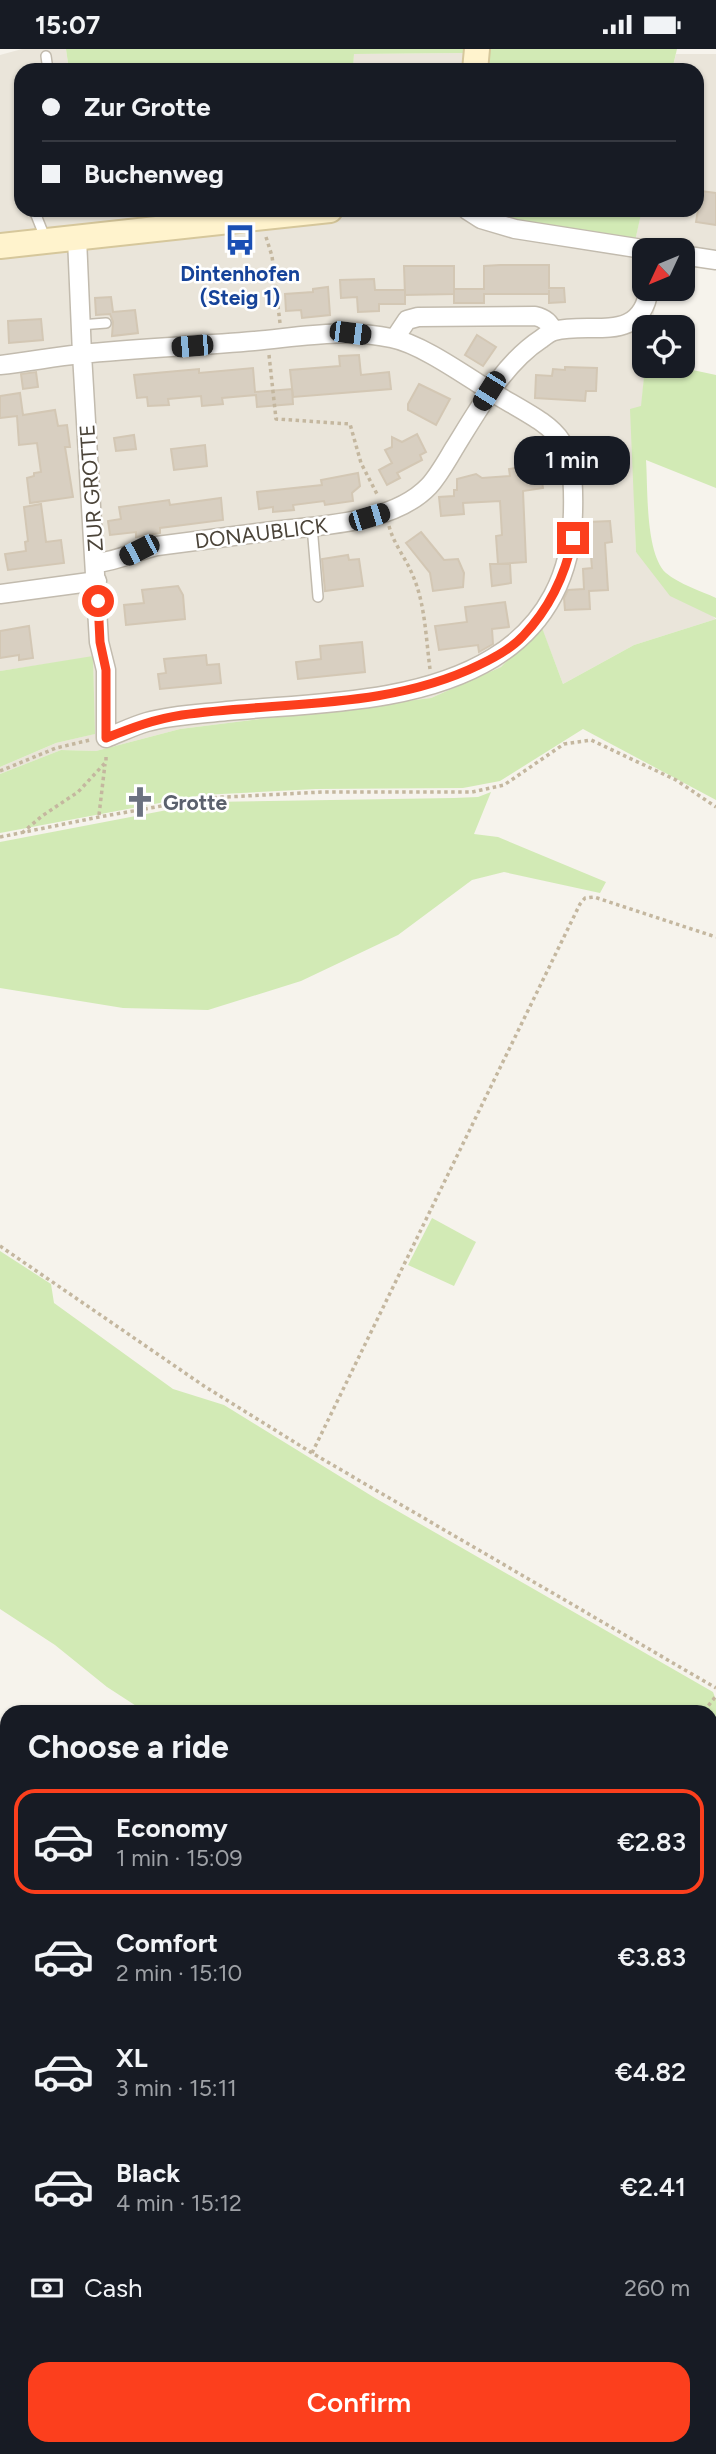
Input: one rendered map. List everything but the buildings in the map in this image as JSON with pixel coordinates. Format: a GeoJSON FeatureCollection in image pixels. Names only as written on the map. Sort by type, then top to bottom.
{"type":"FeatureCollection","features":[{"type":"Feature","properties":{"kind":"main road"},"geometry":{"type":"LineString","coordinates":[[0,246],[269,217]]}},
{"type":"Feature","properties":{"kind":"street"},"geometry":{"type":"LineString","coordinates":[[478,217],[515,229],[632,247]]}},
{"type":"Feature","properties":{"kind":"street","name":"ZUR GROTTE"},"geometry":{"type":"LineString","coordinates":[[77,238],[100,642],[106,670],[106,738]]}},
{"type":"Feature","properties":{"kind":"street"},"geometry":{"type":"LineString","coordinates":[[695,257],[716,260]]}},
{"type":"Feature","properties":{"kind":"street"},"geometry":{"type":"LineString","coordinates":[[395,338],[407,320],[418,317],[535,316],[543,318],[553,331],[614,329],[629,323],[640,313],[646,301]]}},
{"type":"Feature","properties":{"kind":"street","name":"DONAUBLICK"},"geometry":{"type":"LineString","coordinates":[[96,563],[115,562],[139,550],[157,546],[353,521],[385,512],[411,500],[429,486],[489,391],[533,344],[553,331]]}},
{"type":"Feature","properties":{"kind":"street"},"geometry":{"type":"LineString","coordinates":[[0,365],[82,354],[350,333],[395,338],[444,362],[532,415],[562,441],[571,460],[574,479],[573,538],[567,566],[545,610],[522,638],[493,658],[433,684],[404,691],[337,701],[182,715],[147,722],[106,738]]}},
{"type":"Feature","properties":{"kind":"street"},"geometry":{"type":"LineString","coordinates":[[0,594],[97,581]]}},
{"type":"Feature","properties":{"kind":"lane"},"geometry":{"type":"LineString","coordinates":[[46,56],[47,63]]}},
{"type":"Feature","properties":{"kind":"lane"},"geometry":{"type":"LineString","coordinates":[[37,217],[46,241]]}},
{"type":"Feature","properties":{"kind":"lane"},"geometry":{"type":"LineString","coordinates":[[80,325],[106,323]]}},
{"type":"Feature","properties":{"kind":"lane"},"geometry":{"type":"LineString","coordinates":[[312,526],[318,597]]}},
{"type":"Feature","properties":{"kind":"path"},"geometry":{"type":"LineString","coordinates":[[260,218],[272,256],[276,419]]}},
{"type":"Feature","properties":{"kind":"path"},"geometry":{"type":"LineString","coordinates":[[0,771],[56,748],[106,738],[106,762],[99,817]]}},
{"type":"Feature","properties":{"kind":"path"},"geometry":{"type":"LineString","coordinates":[[0,837],[220,797],[322,792],[471,792],[504,785],[564,744],[591,740],[676,780],[716,807]]}},
{"type":"Feature","properties":{"kind":"path"},"geometry":{"type":"LineString","coordinates":[[20,835],[42,816],[78,792],[106,762]]}},
{"type":"Feature","properties":{"kind":"path"},"geometry":{"type":"LineString","coordinates":[[312,1453],[580,904],[585,898],[594,897],[716,937]]}},
{"type":"Feature","properties":{"kind":"path"},"geometry":{"type":"LineString","coordinates":[[0,1246],[204,1386],[312,1453],[716,1688]]}},
{"type":"Feature","properties":{"kind":"shaded area"},"geometry":{"type":"Polygon","coordinates":[[[22,49],[66,49],[68,63],[14,63],[14,217],[503,217],[508,220],[632,240],[632,301],[656,301],[654,315],[632,315],[632,378],[644,378],[634,494],[636,552],[716,619],[634,645],[563,684],[541,626],[501,667],[431,698],[180,729],[96,751],[61,750],[0,774],[0,767],[56,743],[94,734],[93,657],[0,671],[0,55],[22,49]]]}},
{"type":"Feature","properties":{"kind":"shaded area"},"geometry":{"type":"Polygon","coordinates":[[[463,49],[483,49],[482,63],[353,63],[354,54],[462,53],[463,49]]]}},
{"type":"Feature","properties":{"kind":"shaded area"},"geometry":{"type":"Polygon","coordinates":[[[676,54],[716,54],[716,270],[695,266],[695,238],[635,238],[640,217],[704,217],[704,63],[674,63],[676,54]]]}},
{"type":"Feature","properties":{"kind":"green space"},"geometry":{"type":"Polygon","coordinates":[[[66,49],[463,49],[463,53],[354,54],[353,63],[68,63],[66,49]]]}},
{"type":"Feature","properties":{"kind":"green space"},"geometry":{"type":"Polygon","coordinates":[[[483,49],[677,49],[674,63],[482,63],[483,49]]]}},
{"type":"Feature","properties":{"kind":"green space"},"geometry":{"type":"Polygon","coordinates":[[[503,217],[640,217],[636,238],[632,241],[503,217]]]}},
{"type":"Feature","properties":{"kind":"green space"},"geometry":{"type":"Polygon","coordinates":[[[695,370],[716,375],[716,488],[646,460],[651,536],[659,564],[677,581],[716,598],[716,618],[670,596],[636,552],[630,409],[641,406],[644,378],[695,378],[695,370]]]}},
{"type":"Feature","properties":{"kind":"green space"},"geometry":{"type":"Polygon","coordinates":[[[716,619],[716,800],[583,729],[500,781],[463,788],[316,789],[202,795],[0,833],[0,774],[61,750],[96,751],[180,729],[431,698],[501,667],[541,625],[563,684],[634,645],[716,619]]]}},
{"type":"Feature","properties":{"kind":"green space"},"geometry":{"type":"Polygon","coordinates":[[[93,656],[95,734],[56,743],[0,767],[0,671],[93,656]]]}},
{"type":"Feature","properties":{"kind":"green space"},"geometry":{"type":"Polygon","coordinates":[[[491,792],[474,834],[498,837],[606,882],[600,893],[504,872],[472,880],[398,935],[301,981],[208,1010],[123,1008],[0,988],[0,842],[209,802],[454,798],[478,797],[491,792]]]}},
{"type":"Feature","properties":{"kind":"green space"},"geometry":{"type":"Polygon","coordinates":[[[432,1218],[476,1242],[454,1286],[408,1265],[432,1218]]]}},
{"type":"Feature","properties":{"kind":"green space"},"geometry":{"type":"Polygon","coordinates":[[[0,1251],[51,1284],[54,1303],[173,1389],[224,1405],[375,1498],[713,1692],[716,1705],[135,1705],[107,1687],[55,1645],[0,1609],[0,1251]]]}},
{"type":"Feature","properties":{"kind":"place","name":"Dintenhofen (Steig 1)"},"geometry":{"type":"Point","coordinates":[240,240]}},
{"type":"Feature","properties":{"kind":"place","name":"Grotte"},"geometry":{"type":"Point","coordinates":[140,802]}},
{"type":"Feature","properties":{"kind":"route"},"geometry":{"type":"LineString","coordinates":[[98,601],[100,642],[106,670],[106,738],[147,722],[182,715],[337,701],[404,691],[464,672],[493,658],[522,638],[545,610],[567,566],[573,538]]}}]}
